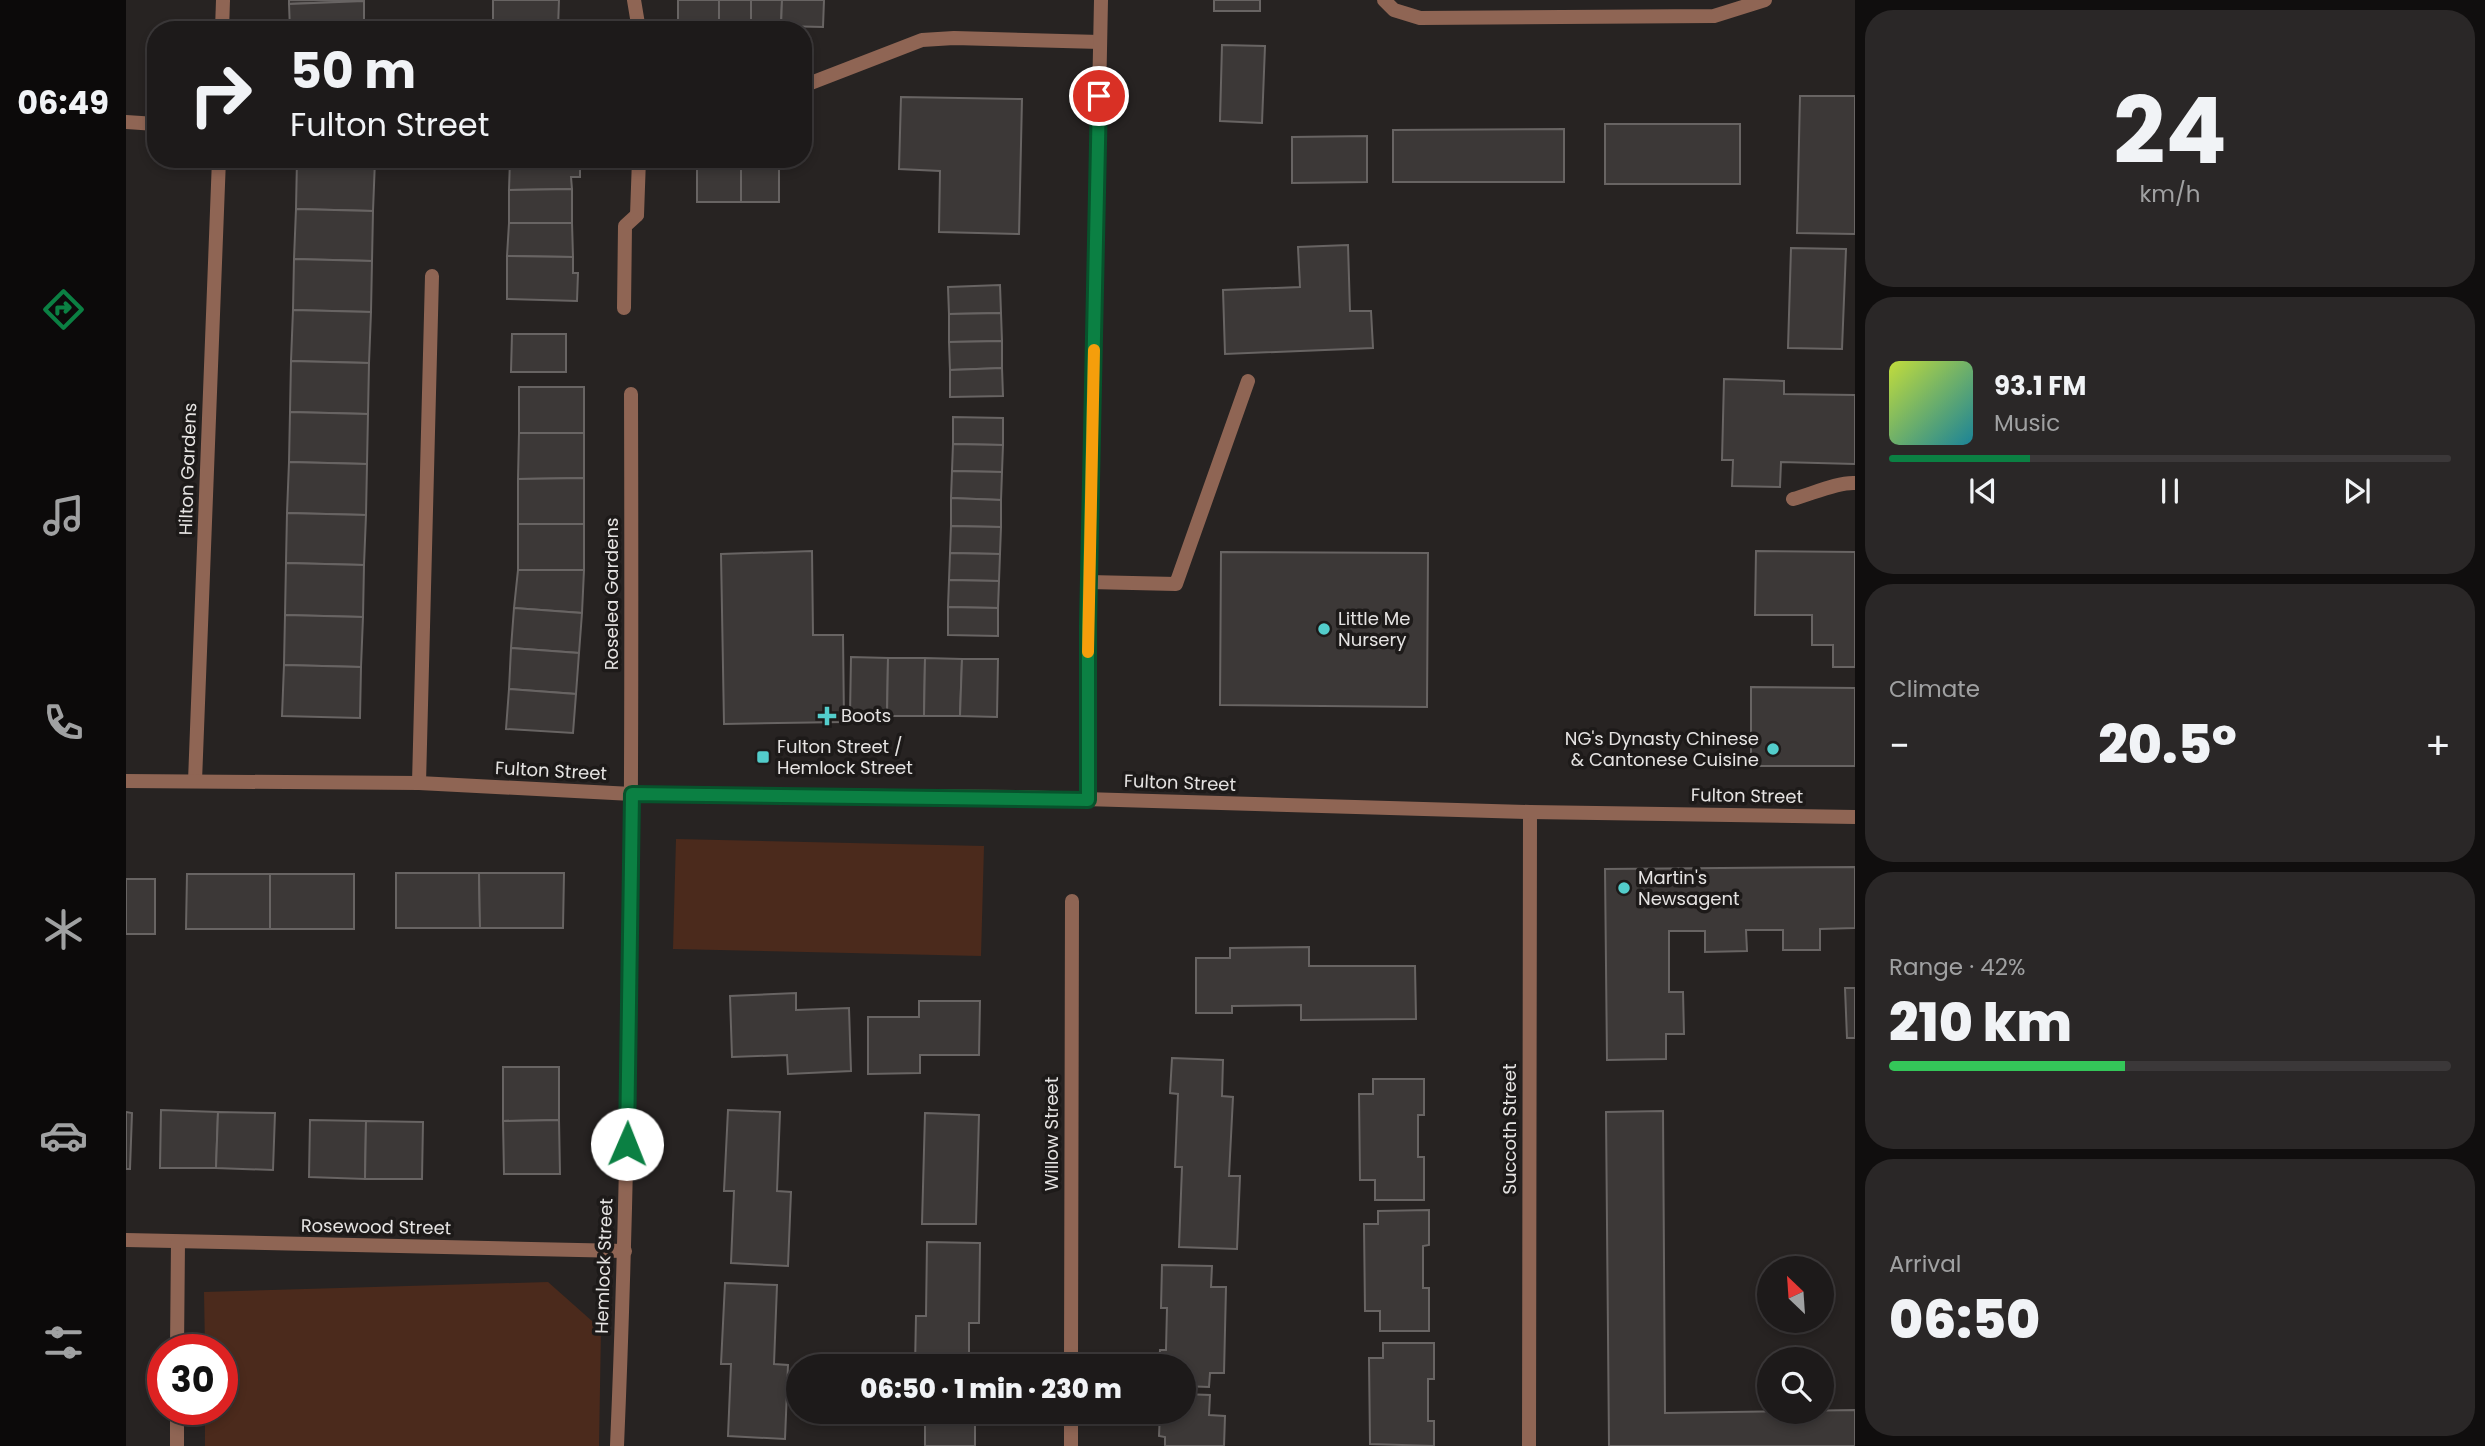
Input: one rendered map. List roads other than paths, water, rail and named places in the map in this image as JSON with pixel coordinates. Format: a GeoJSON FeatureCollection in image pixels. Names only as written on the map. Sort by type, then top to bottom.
{"type":"FeatureCollection","features":[{"type":"Feature","properties":{"kind":"street"},"geometry":{"type":"LineString","coordinates":[[222,21],[223,0]]}},
{"type":"Feature","properties":{"kind":"street"},"geometry":{"type":"LineString","coordinates":[[634,0],[638,21]]}},
{"type":"Feature","properties":{"kind":"street"},"geometry":{"type":"LineString","coordinates":[[1088,800],[1089,582],[1101,0]]}},
{"type":"Feature","properties":{"kind":"street"},"geometry":{"type":"LineString","coordinates":[[1384,0],[1394,10],[1420,18],[1714,16],[1765,0]]}},
{"type":"Feature","properties":{"kind":"street"},"geometry":{"type":"LineString","coordinates":[[812,83],[922,40],[954,38],[1100,42]]}},
{"type":"Feature","properties":{"kind":"street"},"geometry":{"type":"LineString","coordinates":[[126,122],[147,123]]}},
{"type":"Feature","properties":{"kind":"street","name":"Hilton Gardens"},"geometry":{"type":"LineString","coordinates":[[195,781],[219,168]]}},
{"type":"Feature","properties":{"kind":"street"},"geometry":{"type":"LineString","coordinates":[[624,308],[625,226],[637,215],[639,168]]}},
{"type":"Feature","properties":{"kind":"street"},"geometry":{"type":"LineString","coordinates":[[419,783],[432,276]]}},
{"type":"Feature","properties":{"kind":"street"},"geometry":{"type":"LineString","coordinates":[[1089,582],[1176,584],[1248,381]]}},
{"type":"Feature","properties":{"kind":"street","name":"Roselea Gardens"},"geometry":{"type":"LineString","coordinates":[[631,394],[632,794]]}},
{"type":"Feature","properties":{"kind":"street"},"geometry":{"type":"LineString","coordinates":[[1793,499],[1821,492],[1843,482],[1855,483]]}},
{"type":"Feature","properties":{"kind":"street","name":"Fulton Street"},"geometry":{"type":"LineString","coordinates":[[126,780],[419,783],[632,794],[1088,800],[1855,817]]}},
{"type":"Feature","properties":{"kind":"street","name":"Hemlock Street"},"geometry":{"type":"LineString","coordinates":[[617,1446],[625,1251],[632,794]]}},
{"type":"Feature","properties":{"kind":"street","name":"Succoth Street"},"geometry":{"type":"LineString","coordinates":[[1529,1446],[1530,811]]}},
{"type":"Feature","properties":{"kind":"street","name":"Willow Street"},"geometry":{"type":"LineString","coordinates":[[1071,1354],[1072,901]]}},
{"type":"Feature","properties":{"kind":"street","name":"Rosewood Street"},"geometry":{"type":"LineString","coordinates":[[126,1240],[625,1251]]}},
{"type":"Feature","properties":{"kind":"street"},"geometry":{"type":"LineString","coordinates":[[177,1334],[178,1242]]}},
{"type":"Feature","properties":{"kind":"street"},"geometry":{"type":"LineString","coordinates":[[1071,1424],[1071,1446]]}},
{"type":"Feature","properties":{"kind":"street"},"geometry":{"type":"LineString","coordinates":[[177,1425],[177,1446]]}},
{"type":"Feature","properties":{"kind":"place","name":"Little Me Nursery"},"geometry":{"type":"Point","coordinates":[1324,629]}},
{"type":"Feature","properties":{"kind":"place","name":"Boots"},"geometry":{"type":"Point","coordinates":[827,716]}},
{"type":"Feature","properties":{"kind":"place","name":"NG's Dynasty Chinese & Cantonese Cuisine"},"geometry":{"type":"Point","coordinates":[1773,749]}},
{"type":"Feature","properties":{"kind":"place","name":"Fulton Street / Hemlock Street"},"geometry":{"type":"Point","coordinates":[763,757]}},
{"type":"Feature","properties":{"kind":"place","name":"Martin's Newsagent"},"geometry":{"type":"Point","coordinates":[1624,888]}}]}
